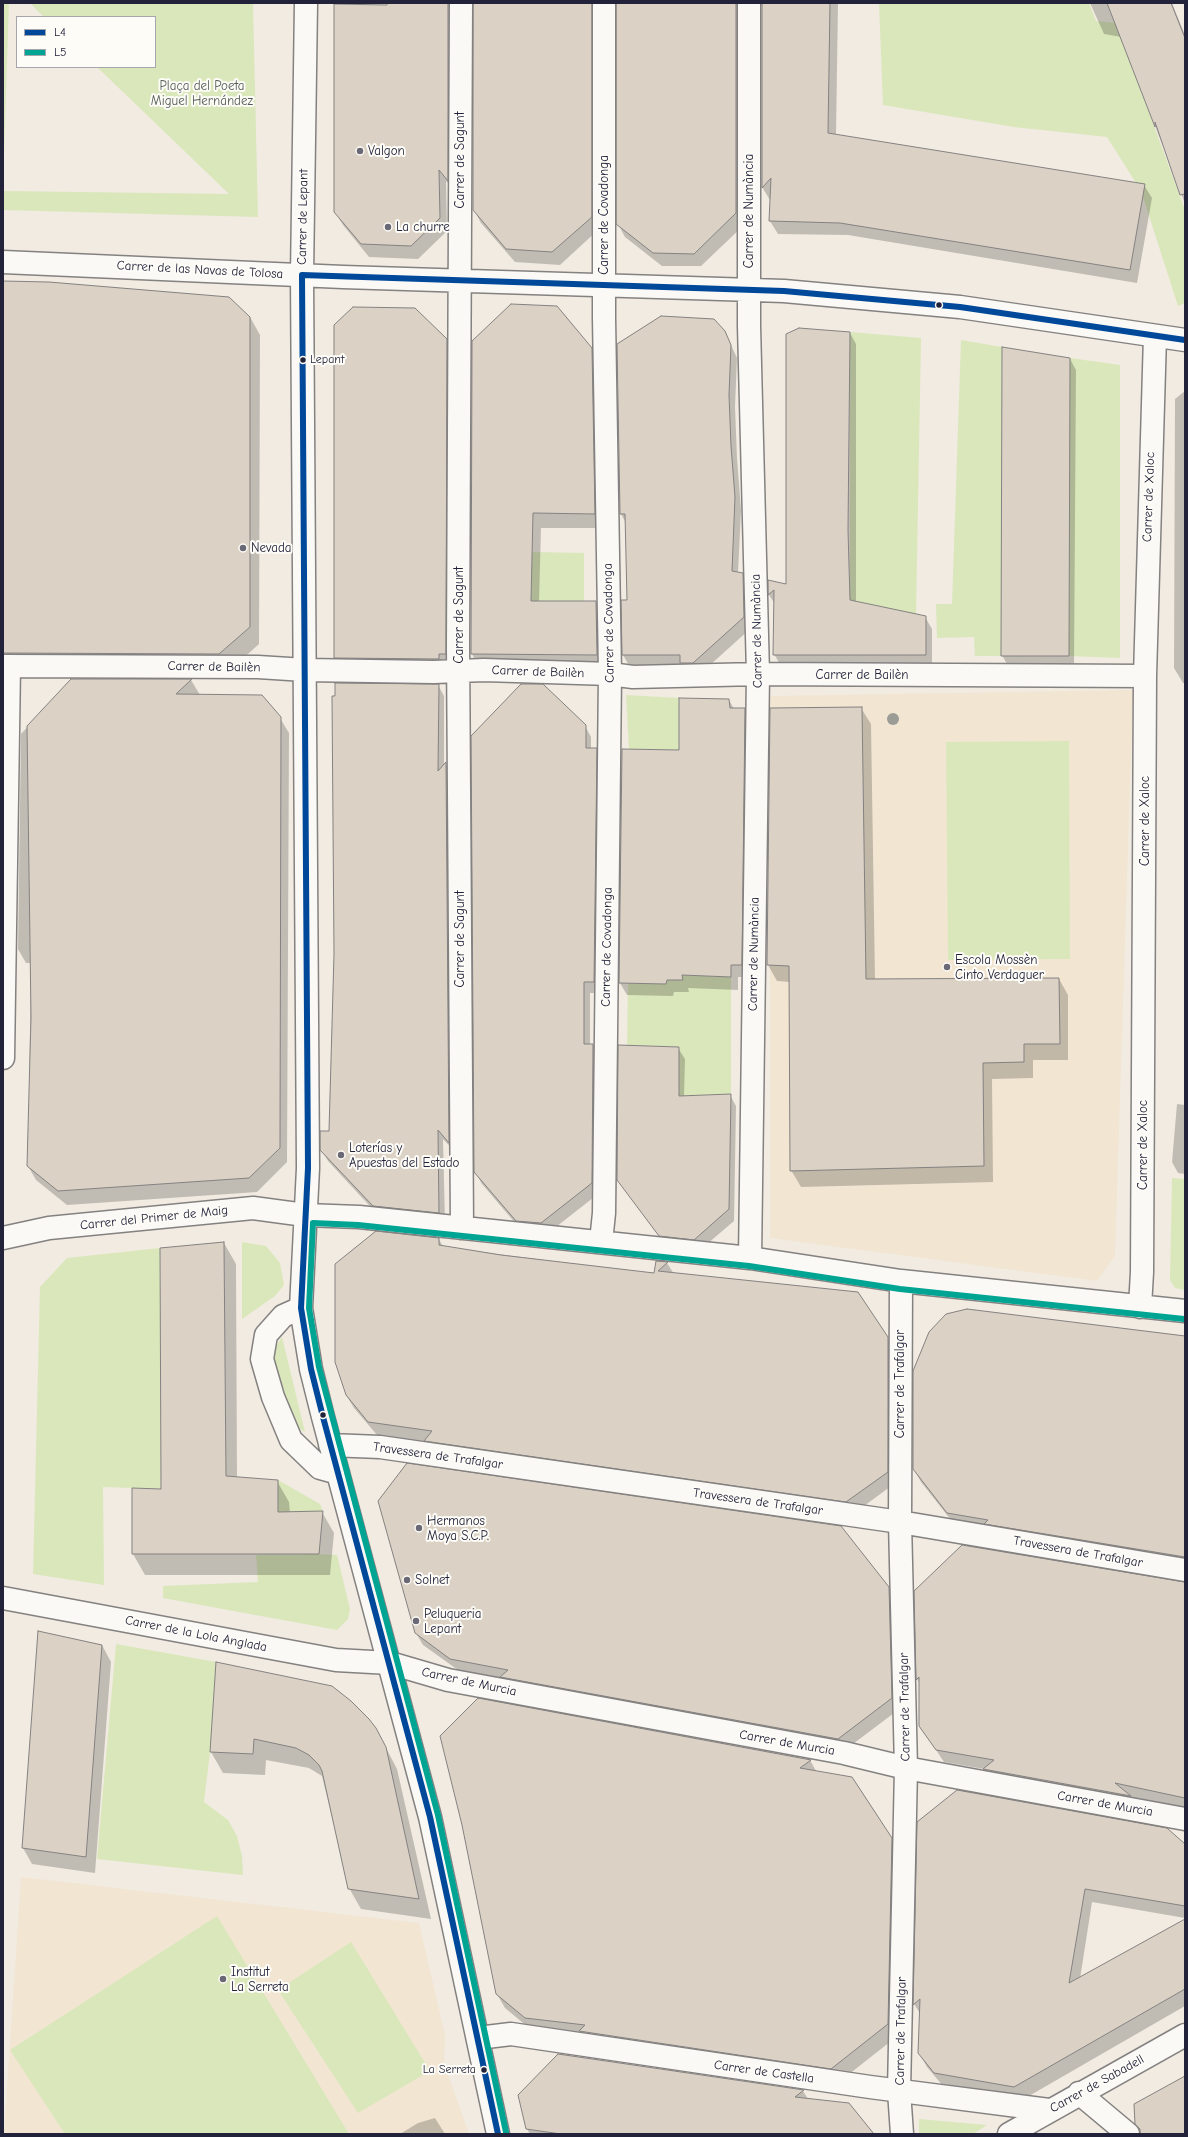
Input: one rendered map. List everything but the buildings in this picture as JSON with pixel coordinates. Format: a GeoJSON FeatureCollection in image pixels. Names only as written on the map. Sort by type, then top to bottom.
{"type":"FeatureCollection","features":[{"type":"Feature","properties":{"kind":"street","name":"Carrer de Lepant"},"geometry":{"type":"LineString","coordinates":[[306,3],[302,275],[308,1168],[304,1272],[300,1308],[311,1369],[330,1445],[390,1663],[430,1817],[498,2134]]}},
{"type":"Feature","properties":{"kind":"street","name":"Carrer de Sagunt"},"geometry":{"type":"LineString","coordinates":[[461,3],[459,671],[462,1228]]}},
{"type":"Feature","properties":{"kind":"street","name":"Carrer de Covadonga"},"geometry":{"type":"LineString","coordinates":[[601,1242],[604,1213],[610,674],[604,286],[604,3]]}},
{"type":"Feature","properties":{"kind":"street","name":"Carrer de Numància"},"geometry":{"type":"LineString","coordinates":[[749,3],[749,290],[758,674],[750,1258]]}},
{"type":"Feature","properties":{"kind":"street","name":"Carrer de las Navas de Tolosa"},"geometry":{"type":"LineString","coordinates":[[3,262],[302,275],[749,290],[960,307],[1185,340]]}},
{"type":"Feature","properties":{"kind":"street","name":"Carrer de Xaloc"},"geometry":{"type":"LineString","coordinates":[[1140,1307],[1142,1272],[1145,676],[1155,336]]}},
{"type":"Feature","properties":{"kind":"street","name":"Carrer de Bailèn"},"geometry":{"type":"LineString","coordinates":[[6,666],[219,666],[305,670],[610,674],[633,677],[758,674],[1145,676]]}},
{"type":"Feature","properties":{"kind":"street"},"geometry":{"type":"LineString","coordinates":[[3,1058],[6,666]]}},
{"type":"Feature","properties":{"kind":"street","name":"Carrer del Primer de Maig"},"geometry":{"type":"LineString","coordinates":[[3,1238],[49,1228],[253,1208],[305,1215],[359,1217],[750,1258],[901,1281],[1185,1311]]}},
{"type":"Feature","properties":{"kind":"street","name":"Carrer de Trafalgar"},"geometry":{"type":"LineString","coordinates":[[901,1281],[900,1522],[906,1768],[899,2091],[902,2134]]}},
{"type":"Feature","properties":{"kind":"street"},"geometry":{"type":"LineString","coordinates":[[300,1308],[283,1316],[266,1334],[262,1359],[273,1397],[291,1440],[320,1468],[338,1473]]}},
{"type":"Feature","properties":{"kind":"street","name":"Travessera de Trafalgar"},"geometry":{"type":"LineString","coordinates":[[330,1445],[380,1447],[900,1522],[1185,1570]]}},
{"type":"Feature","properties":{"kind":"street","name":"Carrer de la Lola Anglada"},"geometry":{"type":"LineString","coordinates":[[3,1598],[336,1660],[390,1663]]}},
{"type":"Feature","properties":{"kind":"street","name":"Carrer de Murcia"},"geometry":{"type":"LineString","coordinates":[[390,1663],[448,1680],[836,1752],[906,1768],[1185,1818]]}},
{"type":"Feature","properties":{"kind":"street","name":"Carrer de Castella"},"geometry":{"type":"LineString","coordinates":[[478,2038],[511,2034],[899,2091],[1049,2110]]}},
{"type":"Feature","properties":{"kind":"street","name":"Carrer de Sabadell"},"geometry":{"type":"LineString","coordinates":[[1008,2134],[1185,2035]]}},
{"type":"Feature","properties":{"kind":"street"},"geometry":{"type":"LineString","coordinates":[[1079,2093],[1128,2134]]}},
{"type":"Feature","properties":{"kind":"shaded area","name":"Escola Mossèn Cinto Verdaguer"},"geometry":{"type":"Polygon","coordinates":[[[1133,690],[1115,1256],[1097,1281],[770,1238],[770,696],[1133,690]]]}},
{"type":"Feature","properties":{"kind":"shaded area","name":"Institut La Serreta"},"geometry":{"type":"Polygon","coordinates":[[[21,1877],[419,1923],[445,2035],[444,2063],[469,2134],[4,2134],[21,1877]]]}},
{"type":"Feature","properties":{"kind":"green space"},"geometry":{"type":"Polygon","coordinates":[[[3,3],[9,3],[3,184],[3,3]]]}},
{"type":"Feature","properties":{"kind":"green space","name":"Plaça del Poeta Miguel Hernández"},"geometry":{"type":"Polygon","coordinates":[[[30,3],[253,3],[258,217],[3,210],[3,191],[229,194],[98,68],[156,68],[156,16],[43,16],[30,3]]]}},
{"type":"Feature","properties":{"kind":"green space"},"geometry":{"type":"Polygon","coordinates":[[[879,3],[1089,3],[1096,21],[1116,23],[1185,210],[1185,303],[1178,306],[1143,197],[1136,183],[1107,137],[1014,127],[883,105],[879,3]]]}},
{"type":"Feature","properties":{"kind":"green space"},"geometry":{"type":"Polygon","coordinates":[[[850,332],[921,338],[916,615],[850,600],[850,332]]]}},
{"type":"Feature","properties":{"kind":"green space"},"geometry":{"type":"Polygon","coordinates":[[[961,340],[1002,347],[1001,656],[975,656],[974,637],[937,638],[936,604],[952,604],[961,340]]]}},
{"type":"Feature","properties":{"kind":"green space"},"geometry":{"type":"Polygon","coordinates":[[[1070,358],[1120,365],[1120,658],[1069,656],[1070,358]]]}},
{"type":"Feature","properties":{"kind":"green space"},"geometry":{"type":"Polygon","coordinates":[[[532,552],[584,553],[584,601],[531,601],[532,552]]]}},
{"type":"Feature","properties":{"kind":"green space"},"geometry":{"type":"Polygon","coordinates":[[[626,695],[679,698],[679,750],[629,749],[626,695]]]}},
{"type":"Feature","properties":{"kind":"green space"},"geometry":{"type":"Polygon","coordinates":[[[1069,741],[1070,959],[948,960],[946,742],[1069,741]]]}},
{"type":"Feature","properties":{"kind":"green space"},"geometry":{"type":"Polygon","coordinates":[[[682,975],[731,977],[731,1094],[679,1096],[679,1047],[627,1045],[628,983],[666,984],[667,980],[682,975]]]}},
{"type":"Feature","properties":{"kind":"green space"},"geometry":{"type":"Polygon","coordinates":[[[1172,1178],[1185,1179],[1185,1290],[1175,1288],[1170,1280],[1172,1178]]]}},
{"type":"Feature","properties":{"kind":"green space"},"geometry":{"type":"Polygon","coordinates":[[[242,1242],[266,1246],[280,1263],[284,1285],[275,1296],[242,1319],[242,1242]]]}},
{"type":"Feature","properties":{"kind":"green space"},"geometry":{"type":"Polygon","coordinates":[[[160,1248],[161,1489],[103,1487],[104,1585],[33,1574],[40,1287],[67,1258],[160,1248]]]}},
{"type":"Feature","properties":{"kind":"green space"},"geometry":{"type":"Polygon","coordinates":[[[282,1337],[305,1432],[295,1426],[279,1392],[273,1351],[282,1337]]]}},
{"type":"Feature","properties":{"kind":"green space"},"geometry":{"type":"Polygon","coordinates":[[[278,1480],[320,1504],[323,1511],[278,1512],[278,1480]]]}},
{"type":"Feature","properties":{"kind":"green space"},"geometry":{"type":"Polygon","coordinates":[[[256,1555],[337,1555],[350,1609],[348,1619],[337,1630],[163,1598],[163,1586],[258,1582],[256,1555]]]}},
{"type":"Feature","properties":{"kind":"green space"},"geometry":{"type":"Polygon","coordinates":[[[116,1644],[216,1662],[210,1752],[204,1802],[228,1820],[237,1836],[242,1856],[243,1875],[97,1859],[116,1644]]]}},
{"type":"Feature","properties":{"kind":"green space"},"geometry":{"type":"Polygon","coordinates":[[[217,1916],[349,2134],[65,2134],[10,2050],[217,1916]]]}},
{"type":"Feature","properties":{"kind":"green space"},"geometry":{"type":"Polygon","coordinates":[[[351,1942],[430,2071],[358,2113],[278,1990],[351,1942]]]}},
{"type":"Feature","properties":{"kind":"green space"},"geometry":{"type":"Polygon","coordinates":[[[919,2119],[987,2125],[973,2134],[919,2134],[919,2119]]]}},
{"type":"Feature","properties":{"kind":"transit line","name":"L4"},"geometry":{"type":"LineString","coordinates":[[498,2134],[430,1817],[323,1417],[311,1369],[301,1308],[308,1168],[302,275],[784,291],[960,307],[1185,340]]}},
{"type":"Feature","properties":{"kind":"transit line","name":"L5"},"geometry":{"type":"LineString","coordinates":[[506,2132],[438,1815],[319,1367],[309,1308],[313,1223],[358,1225],[749,1266],[900,1289],[1184,1319]]}},
{"type":"Feature","properties":{"kind":"place","name":"Valgon"},"geometry":{"type":"Point","coordinates":[360,151]}},
{"type":"Feature","properties":{"kind":"place","name":"La churre"},"geometry":{"type":"Point","coordinates":[388,227]}},
{"type":"Feature","properties":{"kind":"place","name":"Lepant"},"geometry":{"type":"Point","coordinates":[303,360]}},
{"type":"Feature","properties":{"kind":"place","name":"Nevada"},"geometry":{"type":"Point","coordinates":[243,548]}},
{"type":"Feature","properties":{"kind":"place","name":"Escola Mossèn Cinto Verdaguer"},"geometry":{"type":"Point","coordinates":[947,967]}},
{"type":"Feature","properties":{"kind":"place","name":"Loterías y Apuestas del Estado"},"geometry":{"type":"Point","coordinates":[341,1155]}},
{"type":"Feature","properties":{"kind":"place","name":"Hermanos Moya S.C.P."},"geometry":{"type":"Point","coordinates":[419,1528]}},
{"type":"Feature","properties":{"kind":"place","name":"Solnet"},"geometry":{"type":"Point","coordinates":[407,1580]}},
{"type":"Feature","properties":{"kind":"place","name":"Peluqueria Lepant"},"geometry":{"type":"Point","coordinates":[416,1621]}},
{"type":"Feature","properties":{"kind":"place","name":"Institut La Serreta"},"geometry":{"type":"Point","coordinates":[223,1979]}},
{"type":"Feature","properties":{"kind":"place","name":"La Serreta"},"geometry":{"type":"Point","coordinates":[484,2070]}}]}
